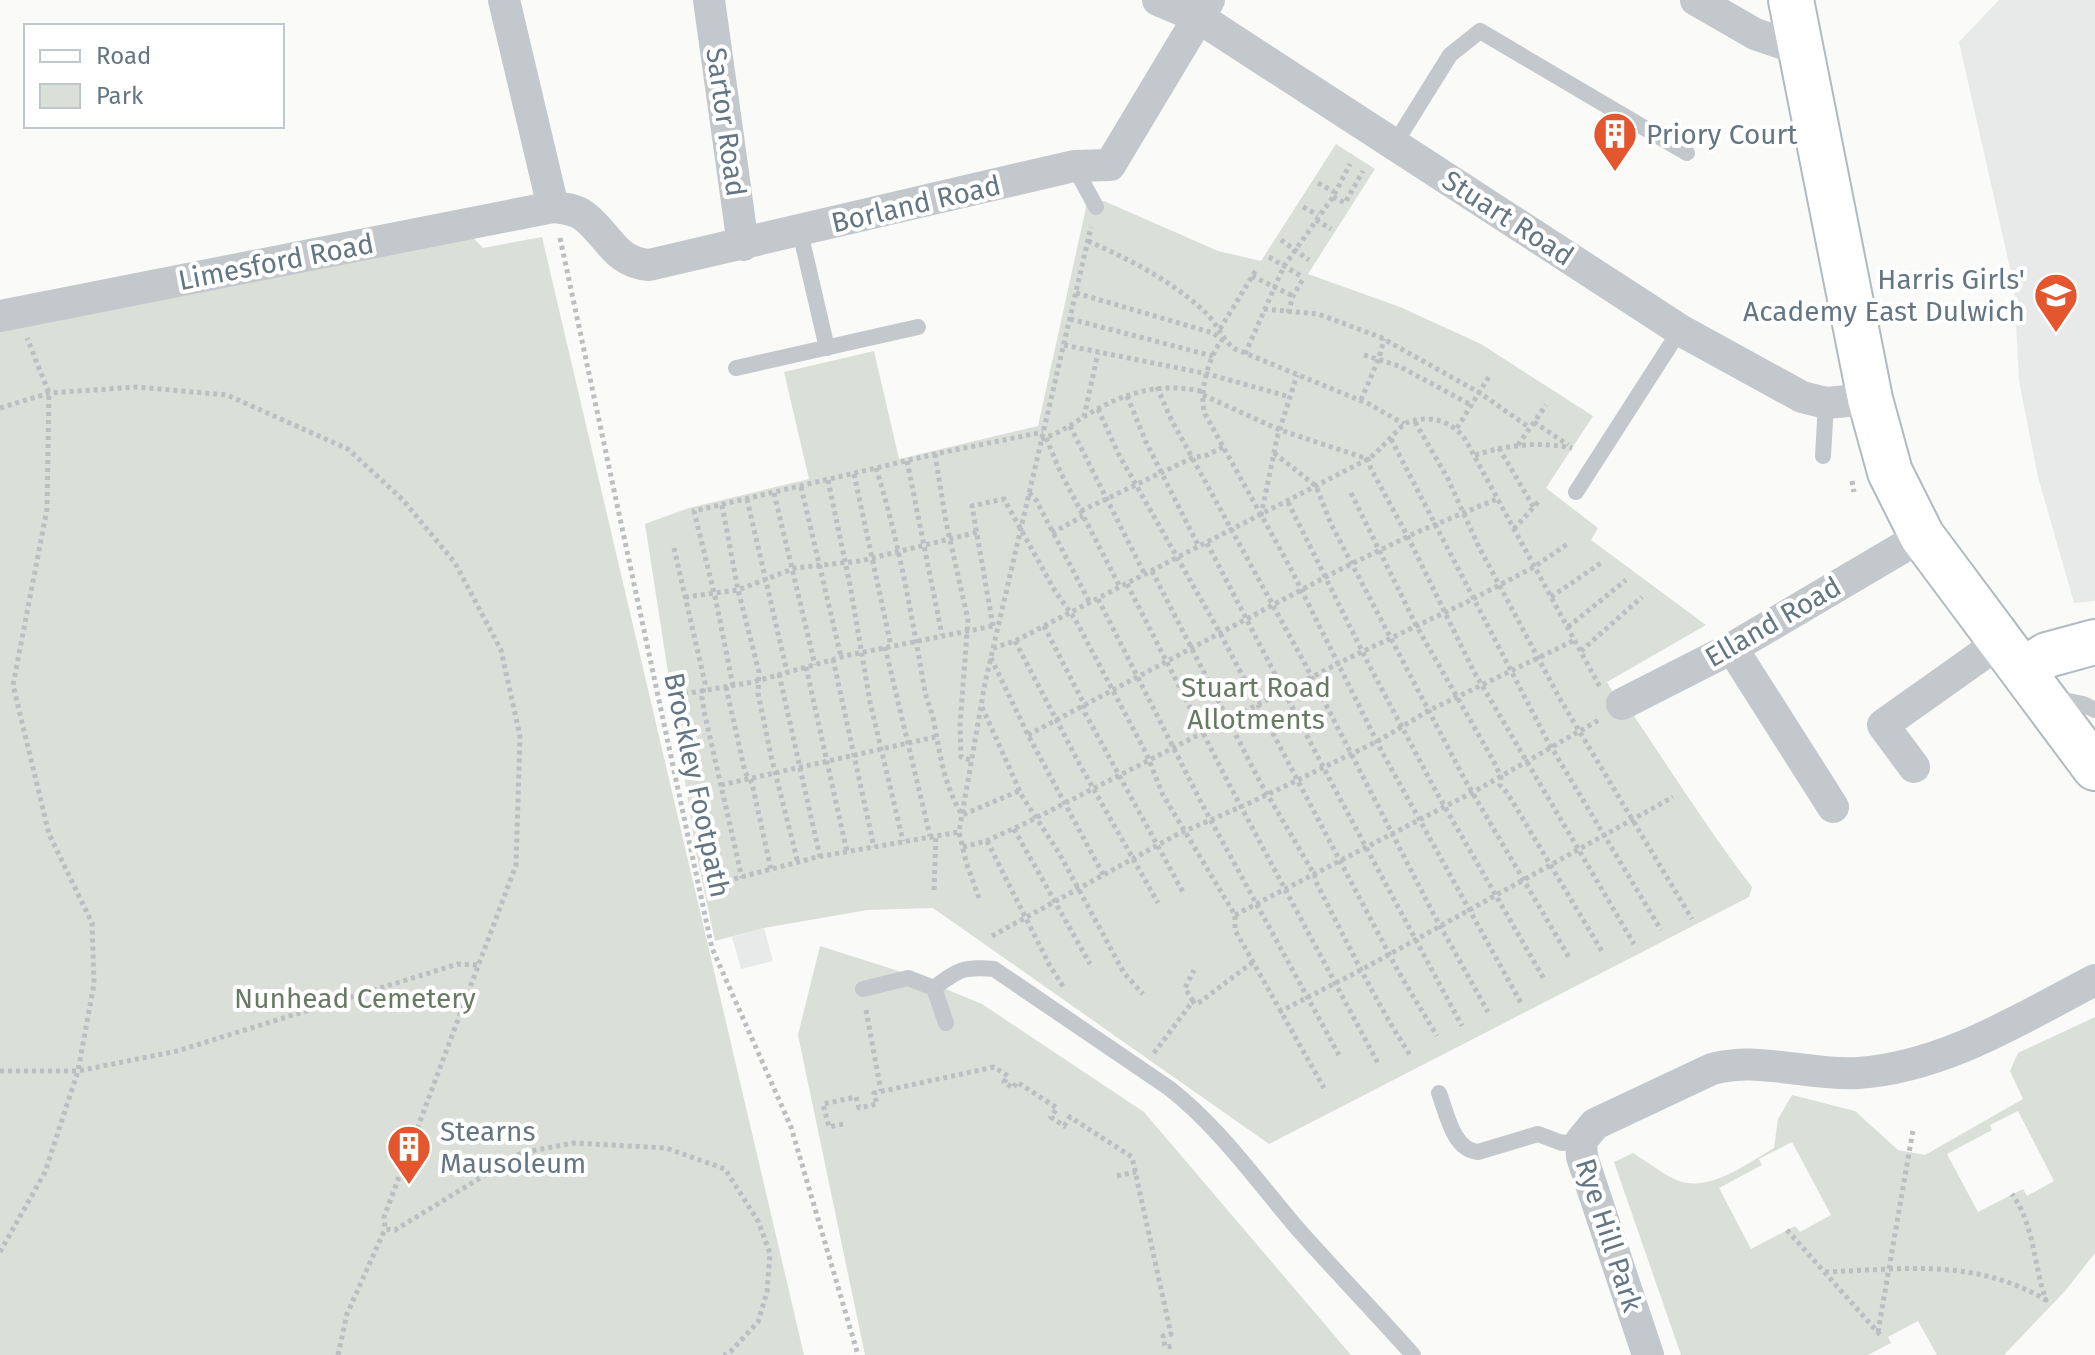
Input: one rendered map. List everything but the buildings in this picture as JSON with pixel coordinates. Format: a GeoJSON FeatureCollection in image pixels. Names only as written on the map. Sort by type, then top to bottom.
{"type":"FeatureCollection","features":[{"type":"Feature","properties":{"kind":"street"},"geometry":{"type":"LineString","coordinates":[[504,0],[553,207]]}},
{"type":"Feature","properties":{"kind":"street","name":"Sartor Road"},"geometry":{"type":"LineString","coordinates":[[709,0],[743,245]]}},
{"type":"Feature","properties":{"kind":"street","name":"Stuart Road"},"geometry":{"type":"LineString","coordinates":[[1158,0],[1204,9],[1394,145],[1680,330],[1802,397],[1826,403],[1870,399]]}},
{"type":"Feature","properties":{"kind":"street"},"geometry":{"type":"LineString","coordinates":[[1696,0],[1755,34],[1802,50]]}},
{"type":"Feature","properties":{"kind":"street"},"geometry":{"type":"LineString","coordinates":[[1791,0],[1870,399],[1890,472],[1922,536],[2095,768]]}},
{"type":"Feature","properties":{"kind":"street","name":"Borland Road"},"geometry":{"type":"LineString","coordinates":[[553,207],[583,215],[624,257],[636,264],[649,265],[1074,166],[1110,165],[1204,9]]}},
{"type":"Feature","properties":{"kind":"street","name":"Limesford Road"},"geometry":{"type":"LineString","coordinates":[[9,314],[553,207]]}},
{"type":"Feature","properties":{"kind":"street","name":"Elland Road"},"geometry":{"type":"LineString","coordinates":[[1618,708],[1732,648],[1922,536]]}},
{"type":"Feature","properties":{"kind":"street"},"geometry":{"type":"LineString","coordinates":[[1914,767],[1883,725],[2021,669],[2047,655],[2095,642]]}},
{"type":"Feature","properties":{"kind":"street"},"geometry":{"type":"LineString","coordinates":[[1732,648],[1833,807]]}},
{"type":"Feature","properties":{"kind":"street","name":"Rye Hill Park"},"geometry":{"type":"LineString","coordinates":[[1648,1355],[1582,1157],[1581,1141],[1595,1124],[1712,1069],[1749,1063],[1833,1073],[1896,1068],[1936,1057],[1975,1041],[2095,980]]}},
{"type":"Feature","properties":{"kind":"lane"},"geometry":{"type":"LineString","coordinates":[[1394,145],[1450,55],[1480,31],[1687,153]]}},
{"type":"Feature","properties":{"kind":"lane"},"geometry":{"type":"LineString","coordinates":[[1074,166],[1096,207]]}},
{"type":"Feature","properties":{"kind":"lane"},"geometry":{"type":"LineString","coordinates":[[800,232],[827,348]]}},
{"type":"Feature","properties":{"kind":"lane"},"geometry":{"type":"LineString","coordinates":[[736,368],[918,327]]}},
{"type":"Feature","properties":{"kind":"lane"},"geometry":{"type":"LineString","coordinates":[[1576,492],[1680,330]]}},
{"type":"Feature","properties":{"kind":"lane"},"geometry":{"type":"LineString","coordinates":[[1823,456],[1826,403]]}},
{"type":"Feature","properties":{"kind":"lane"},"geometry":{"type":"LineString","coordinates":[[2021,669],[2095,710]]}},
{"type":"Feature","properties":{"kind":"lane"},"geometry":{"type":"LineString","coordinates":[[934,988],[957,970],[972,967],[994,969],[1169,1088],[1195,1108],[1413,1355]]}},
{"type":"Feature","properties":{"kind":"lane"},"geometry":{"type":"LineString","coordinates":[[864,995],[908,978],[934,988]]}},
{"type":"Feature","properties":{"kind":"lane"},"geometry":{"type":"LineString","coordinates":[[934,988],[946,1023]]}},
{"type":"Feature","properties":{"kind":"lane"},"geometry":{"type":"LineString","coordinates":[[1439,1093],[1459,1143],[1468,1151],[1478,1152],[1538,1134],[1562,1143],[1581,1141]]}},
{"type":"Feature","properties":{"kind":"path"},"geometry":{"type":"LineString","coordinates":[[1245,354],[1284,266],[1334,195],[1350,164]]}},
{"type":"Feature","properties":{"kind":"path"},"geometry":{"type":"LineString","coordinates":[[1318,183],[1345,203],[1363,171]]}},
{"type":"Feature","properties":{"kind":"path","name":"Brockley Footpath"},"geometry":{"type":"LineString","coordinates":[[553,207],[712,948],[791,1127],[858,1355]]}},
{"type":"Feature","properties":{"kind":"path"},"geometry":{"type":"LineString","coordinates":[[979,898],[959,832],[995,626],[1096,207]]}},
{"type":"Feature","properties":{"kind":"path"},"geometry":{"type":"LineString","coordinates":[[1303,207],[1331,229]]}},
{"type":"Feature","properties":{"kind":"path"},"geometry":{"type":"LineString","coordinates":[[1281,240],[1309,260]]}},
{"type":"Feature","properties":{"kind":"path"},"geometry":{"type":"LineString","coordinates":[[1088,241],[1120,255],[1176,289],[1220,329],[1222,340],[1213,356],[1204,394],[1205,414],[1302,590],[1419,819],[1521,1003]]}},
{"type":"Feature","properties":{"kind":"path"},"geometry":{"type":"LineString","coordinates":[[1269,257],[1302,278],[1288,313]]}},
{"type":"Feature","properties":{"kind":"path"},"geometry":{"type":"LineString","coordinates":[[1220,329],[1254,273],[1273,287],[1293,296]]}},
{"type":"Feature","properties":{"kind":"path"},"geometry":{"type":"LineString","coordinates":[[1076,293],[1213,333],[1245,354],[1361,400],[1404,424]]}},
{"type":"Feature","properties":{"kind":"path"},"geometry":{"type":"LineString","coordinates":[[1264,309],[1318,314],[1384,339],[1572,448],[1555,444],[1518,445],[1475,455]]}},
{"type":"Feature","properties":{"kind":"path"},"geometry":{"type":"LineString","coordinates":[[0,1252],[45,1172],[78,1071],[94,984],[92,923],[49,834],[13,685],[47,509],[49,393],[9,314]]}},
{"type":"Feature","properties":{"kind":"path"},"geometry":{"type":"LineString","coordinates":[[1070,319],[1213,356]]}},
{"type":"Feature","properties":{"kind":"path"},"geometry":{"type":"LineString","coordinates":[[1361,400],[1384,339]]}},
{"type":"Feature","properties":{"kind":"path"},"geometry":{"type":"LineString","coordinates":[[1064,345],[1208,374],[1290,397]]}},
{"type":"Feature","properties":{"kind":"path"},"geometry":{"type":"LineString","coordinates":[[1084,417],[1098,353]]}},
{"type":"Feature","properties":{"kind":"path"},"geometry":{"type":"LineString","coordinates":[[1364,355],[1379,358],[1473,406]]}},
{"type":"Feature","properties":{"kind":"path"},"geometry":{"type":"LineString","coordinates":[[1261,517],[1274,453],[1297,375]]}},
{"type":"Feature","properties":{"kind":"path"},"geometry":{"type":"LineString","coordinates":[[1457,428],[1490,375]]}},
{"type":"Feature","properties":{"kind":"path"},"geometry":{"type":"LineString","coordinates":[[0,408],[49,393],[137,387],[227,395],[348,449],[403,500],[455,563],[501,650],[520,736],[516,865],[384,1217],[385,1229],[347,1314],[338,1355]]}},
{"type":"Feature","properties":{"kind":"path"},"geometry":{"type":"LineString","coordinates":[[1157,387],[1488,1012]]}},
{"type":"Feature","properties":{"kind":"path"},"geometry":{"type":"LineString","coordinates":[[771,870],[745,772],[714,593],[694,511],[935,454],[1043,436],[1070,426],[1127,396],[1157,387],[1204,394],[1280,430],[1368,459]]}},
{"type":"Feature","properties":{"kind":"path"},"geometry":{"type":"LineString","coordinates":[[1127,396],[1146,442],[1199,547]]}},
{"type":"Feature","properties":{"kind":"path"},"geometry":{"type":"LineString","coordinates":[[1518,445],[1546,405]]}},
{"type":"Feature","properties":{"kind":"path"},"geometry":{"type":"LineString","coordinates":[[1098,409],[1389,954],[1437,1036]]}},
{"type":"Feature","properties":{"kind":"path"},"geometry":{"type":"LineString","coordinates":[[993,648],[1015,641],[1261,517],[1368,459],[1404,424],[1438,420],[1457,428],[1475,455],[1581,651],[1618,708],[1501,777],[1235,915]]}},
{"type":"Feature","properties":{"kind":"path"},"geometry":{"type":"LineString","coordinates":[[1415,422],[1447,477],[1479,547],[1538,658],[1692,919]]}},
{"type":"Feature","properties":{"kind":"path"},"geometry":{"type":"LineString","coordinates":[[1070,426],[1145,575]]}},
{"type":"Feature","properties":{"kind":"path"},"geometry":{"type":"LineString","coordinates":[[1043,436],[1120,587]]}},
{"type":"Feature","properties":{"kind":"path"},"geometry":{"type":"LineString","coordinates":[[1391,439],[1511,671],[1661,930]]}},
{"type":"Feature","properties":{"kind":"path"},"geometry":{"type":"LineString","coordinates":[[1052,533],[1107,497],[1223,447]]}},
{"type":"Feature","properties":{"kind":"path"},"geometry":{"type":"LineString","coordinates":[[1499,448],[1534,508]]}},
{"type":"Feature","properties":{"kind":"path"},"geometry":{"type":"LineString","coordinates":[[1274,453],[1316,486],[1324,509],[1428,711],[1570,959]]}},
{"type":"Feature","properties":{"kind":"path"},"geometry":{"type":"LineString","coordinates":[[935,454],[968,620],[960,725],[961,757],[973,761]]}},
{"type":"Feature","properties":{"kind":"path"},"geometry":{"type":"LineString","coordinates":[[1368,459],[1483,685],[1634,944]]}},
{"type":"Feature","properties":{"kind":"path"},"geometry":{"type":"LineString","coordinates":[[907,461],[942,635]]}},
{"type":"Feature","properties":{"kind":"path"},"geometry":{"type":"LineString","coordinates":[[876,468],[891,517],[944,776],[962,815]]}},
{"type":"Feature","properties":{"kind":"path"},"geometry":{"type":"LineString","coordinates":[[854,474],[907,743],[933,836],[934,890]]}},
{"type":"Feature","properties":{"kind":"path"},"geometry":{"type":"LineString","coordinates":[[828,480],[860,652],[903,841]]}},
{"type":"Feature","properties":{"kind":"path"},"geometry":{"type":"LineString","coordinates":[[1852,481],[1854,492]]}},
{"type":"Feature","properties":{"kind":"path"},"geometry":{"type":"LineString","coordinates":[[801,486],[841,657]]}},
{"type":"Feature","properties":{"kind":"path"},"geometry":{"type":"LineString","coordinates":[[774,493],[815,665]]}},
{"type":"Feature","properties":{"kind":"path"},"geometry":{"type":"LineString","coordinates":[[1028,493],[1036,500],[1090,603]]}},
{"type":"Feature","properties":{"kind":"path"},"geometry":{"type":"LineString","coordinates":[[1351,493],[1417,627],[1501,777],[1500,785],[1603,953]]}},
{"type":"Feature","properties":{"kind":"path"},"geometry":{"type":"LineString","coordinates":[[747,499],[787,672]]}},
{"type":"Feature","properties":{"kind":"path"},"geometry":{"type":"LineString","coordinates":[[995,626],[972,506],[1001,499],[1007,502],[1070,613],[1148,760],[1163,795],[1235,915],[1235,930],[1324,1088]]}},
{"type":"Feature","properties":{"kind":"path"},"geometry":{"type":"LineString","coordinates":[[1028,735],[1325,577],[1497,499]]}},
{"type":"Feature","properties":{"kind":"path"},"geometry":{"type":"LineString","coordinates":[[1514,529],[1540,500]]}},
{"type":"Feature","properties":{"kind":"path"},"geometry":{"type":"LineString","coordinates":[[1288,502],[1402,726],[1544,979]]}},
{"type":"Feature","properties":{"kind":"path"},"geometry":{"type":"LineString","coordinates":[[722,505],[738,590],[759,672],[758,693],[774,773],[798,863]]}},
{"type":"Feature","properties":{"kind":"path"},"geometry":{"type":"LineString","coordinates":[[685,597],[738,590],[792,570],[897,553],[978,532]]}},
{"type":"Feature","properties":{"kind":"path"},"geometry":{"type":"LineString","coordinates":[[1207,543],[1462,1026]]}},
{"type":"Feature","properties":{"kind":"path"},"geometry":{"type":"LineString","coordinates":[[963,847],[1014,829],[1228,719],[1446,613],[1534,567],[1569,543]]}},
{"type":"Feature","properties":{"kind":"path"},"geometry":{"type":"LineString","coordinates":[[674,548],[705,683],[702,697],[704,711],[742,878]]}},
{"type":"Feature","properties":{"kind":"path"},"geometry":{"type":"LineString","coordinates":[[1551,597],[1604,561]]}},
{"type":"Feature","properties":{"kind":"path"},"geometry":{"type":"LineString","coordinates":[[1152,571],[1228,719],[1314,874],[1361,970],[1410,1055]]}},
{"type":"Feature","properties":{"kind":"path"},"geometry":{"type":"LineString","coordinates":[[1568,628],[1626,580]]}},
{"type":"Feature","properties":{"kind":"path"},"geometry":{"type":"LineString","coordinates":[[1127,584],[1240,806],[1379,1065]]}},
{"type":"Feature","properties":{"kind":"path"},"geometry":{"type":"LineString","coordinates":[[1581,651],[1642,597]]}},
{"type":"Feature","properties":{"kind":"path"},"geometry":{"type":"LineString","coordinates":[[1098,599],[1211,820],[1339,1055]]}},
{"type":"Feature","properties":{"kind":"path"},"geometry":{"type":"LineString","coordinates":[[684,694],[759,680],[860,652],[995,626]]}},
{"type":"Feature","properties":{"kind":"path"},"geometry":{"type":"LineString","coordinates":[[1044,626],[1119,775],[1184,894]]}},
{"type":"Feature","properties":{"kind":"path"},"geometry":{"type":"LineString","coordinates":[[992,936],[1186,831],[1378,741],[1428,711],[1575,640]]}},
{"type":"Feature","properties":{"kind":"path"},"geometry":{"type":"LineString","coordinates":[[1015,641],[1093,789],[1158,903]]}},
{"type":"Feature","properties":{"kind":"path"},"geometry":{"type":"LineString","coordinates":[[991,657],[1028,735],[1104,876]]}},
{"type":"Feature","properties":{"kind":"path"},"geometry":{"type":"LineString","coordinates":[[833,659],[874,847]]}},
{"type":"Feature","properties":{"kind":"path"},"geometry":{"type":"LineString","coordinates":[[806,667],[847,852]]}},
{"type":"Feature","properties":{"kind":"path"},"geometry":{"type":"LineString","coordinates":[[779,674],[820,857]]}},
{"type":"Feature","properties":{"kind":"path"},"geometry":{"type":"LineString","coordinates":[[981,705],[1019,791],[1078,888],[1124,973],[1143,994]]}},
{"type":"Feature","properties":{"kind":"path"},"geometry":{"type":"LineString","coordinates":[[721,785],[935,737]]}},
{"type":"Feature","properties":{"kind":"path"},"geometry":{"type":"LineString","coordinates":[[962,815],[1019,791]]}},
{"type":"Feature","properties":{"kind":"path"},"geometry":{"type":"LineString","coordinates":[[1279,1012],[1526,880],[1673,797]]}},
{"type":"Feature","properties":{"kind":"path"},"geometry":{"type":"LineString","coordinates":[[1014,829],[1090,964]]}},
{"type":"Feature","properties":{"kind":"path"},"geometry":{"type":"LineString","coordinates":[[711,885],[820,857],[959,832]]}},
{"type":"Feature","properties":{"kind":"path"},"geometry":{"type":"LineString","coordinates":[[987,841],[1064,988]]}},
{"type":"Feature","properties":{"kind":"path"},"geometry":{"type":"LineString","coordinates":[[1194,970],[1185,988],[1195,1004],[1253,962]]}},
{"type":"Feature","properties":{"kind":"path"},"geometry":{"type":"LineString","coordinates":[[0,1071],[78,1071],[177,1051],[458,964],[480,965]]}},
{"type":"Feature","properties":{"kind":"path"},"geometry":{"type":"LineString","coordinates":[[864,995],[881,1091]]}},
{"type":"Feature","properties":{"kind":"path"},"geometry":{"type":"LineString","coordinates":[[1151,1056],[1193,1001]]}},
{"type":"Feature","properties":{"kind":"path"},"geometry":{"type":"LineString","coordinates":[[843,1124],[829,1127],[823,1104],[856,1097],[859,1108],[877,1104],[874,1093],[994,1067],[1008,1076],[1004,1082],[1013,1088],[1017,1082],[1057,1108],[1051,1117],[1064,1126],[1070,1117],[1132,1157],[1171,1334],[1163,1336],[1165,1347],[1173,1346]]}},
{"type":"Feature","properties":{"kind":"path"},"geometry":{"type":"LineString","coordinates":[[1787,1230],[1880,1334],[1913,1130]]}},
{"type":"Feature","properties":{"kind":"path"},"geometry":{"type":"LineString","coordinates":[[385,1229],[395,1230],[521,1153],[573,1143],[666,1148],[725,1169],[758,1221],[770,1253],[767,1292],[758,1322],[724,1355]]}},
{"type":"Feature","properties":{"kind":"path"},"geometry":{"type":"LineString","coordinates":[[1117,1176],[1136,1172]]}},
{"type":"Feature","properties":{"kind":"path"},"geometry":{"type":"LineString","coordinates":[[1825,1272],[1946,1269],[1978,1272],[2006,1280],[2046,1300],[2039,1281],[2029,1225],[2012,1194]]}},
{"type":"Feature","properties":{"kind":"shaded area","name":"Harris Girls' Academy East Dulwich"},"geometry":{"type":"Polygon","coordinates":[[[1999,0],[2095,0],[2095,601],[2074,603],[2038,477],[2019,381],[2014,286],[1959,42],[1999,0]]]}},
{"type":"Feature","properties":{"kind":"shaded area"},"geometry":{"type":"Polygon","coordinates":[[[764,928],[773,961],[741,969],[732,937],[764,928]]]}},
{"type":"Feature","properties":{"kind":"green space","name":"Stuart Road Allotments"},"geometry":{"type":"Polygon","coordinates":[[[1336,144],[1375,169],[1308,274],[1400,307],[1481,344],[1593,416],[1546,488],[1598,528],[1591,540],[1706,625],[1607,682],[1634,716],[1752,887],[1749,897],[1269,1144],[933,908],[867,910],[764,928],[715,941],[696,852],[645,524],[689,508],[809,479],[784,372],[874,351],[899,459],[1038,426],[1087,203],[1104,201],[1218,251],[1261,261],[1336,144]]]}},
{"type":"Feature","properties":{"kind":"green space","name":"Nunhead Cemetery"},"geometry":{"type":"Polygon","coordinates":[[[461,225],[483,248],[542,237],[804,1355],[0,1355],[0,323],[461,225]]]}},
{"type":"Feature","properties":{"kind":"green space"},"geometry":{"type":"Polygon","coordinates":[[[820,946],[914,976],[982,1004],[1144,1112],[1351,1355],[865,1355],[798,1035],[820,946]]]}},
{"type":"Feature","properties":{"kind":"green space"},"geometry":{"type":"Polygon","coordinates":[[[2095,1017],[2095,1253],[2065,1291],[2004,1355],[1937,1355],[1918,1321],[1888,1337],[1891,1343],[1868,1355],[1681,1355],[1614,1162],[1633,1153],[1682,1182],[1718,1179],[1774,1148],[1778,1119],[1792,1095],[1855,1111],[1898,1150],[1925,1155],[2023,1099],[2010,1071],[2018,1053],[2095,1017]],[[2018,1111],[1990,1125],[1992,1130],[1947,1154],[1978,1212],[2023,1189],[2027,1196],[2054,1181],[2018,1111]],[[1792,1142],[1759,1159],[1762,1165],[1719,1188],[1751,1249],[1795,1226],[1800,1232],[1831,1215],[1792,1142]]]}},
{"type":"Feature","properties":{"kind":"place","name":"Priory Court"},"geometry":{"type":"Point","coordinates":[1615,173]}},
{"type":"Feature","properties":{"kind":"place","name":"Harris Girls' Academy East Dulwich"},"geometry":{"type":"Point","coordinates":[2056,334]}},
{"type":"Feature","properties":{"kind":"place","name":"Stearns Mausoleum"},"geometry":{"type":"Point","coordinates":[409,1186]}}]}
